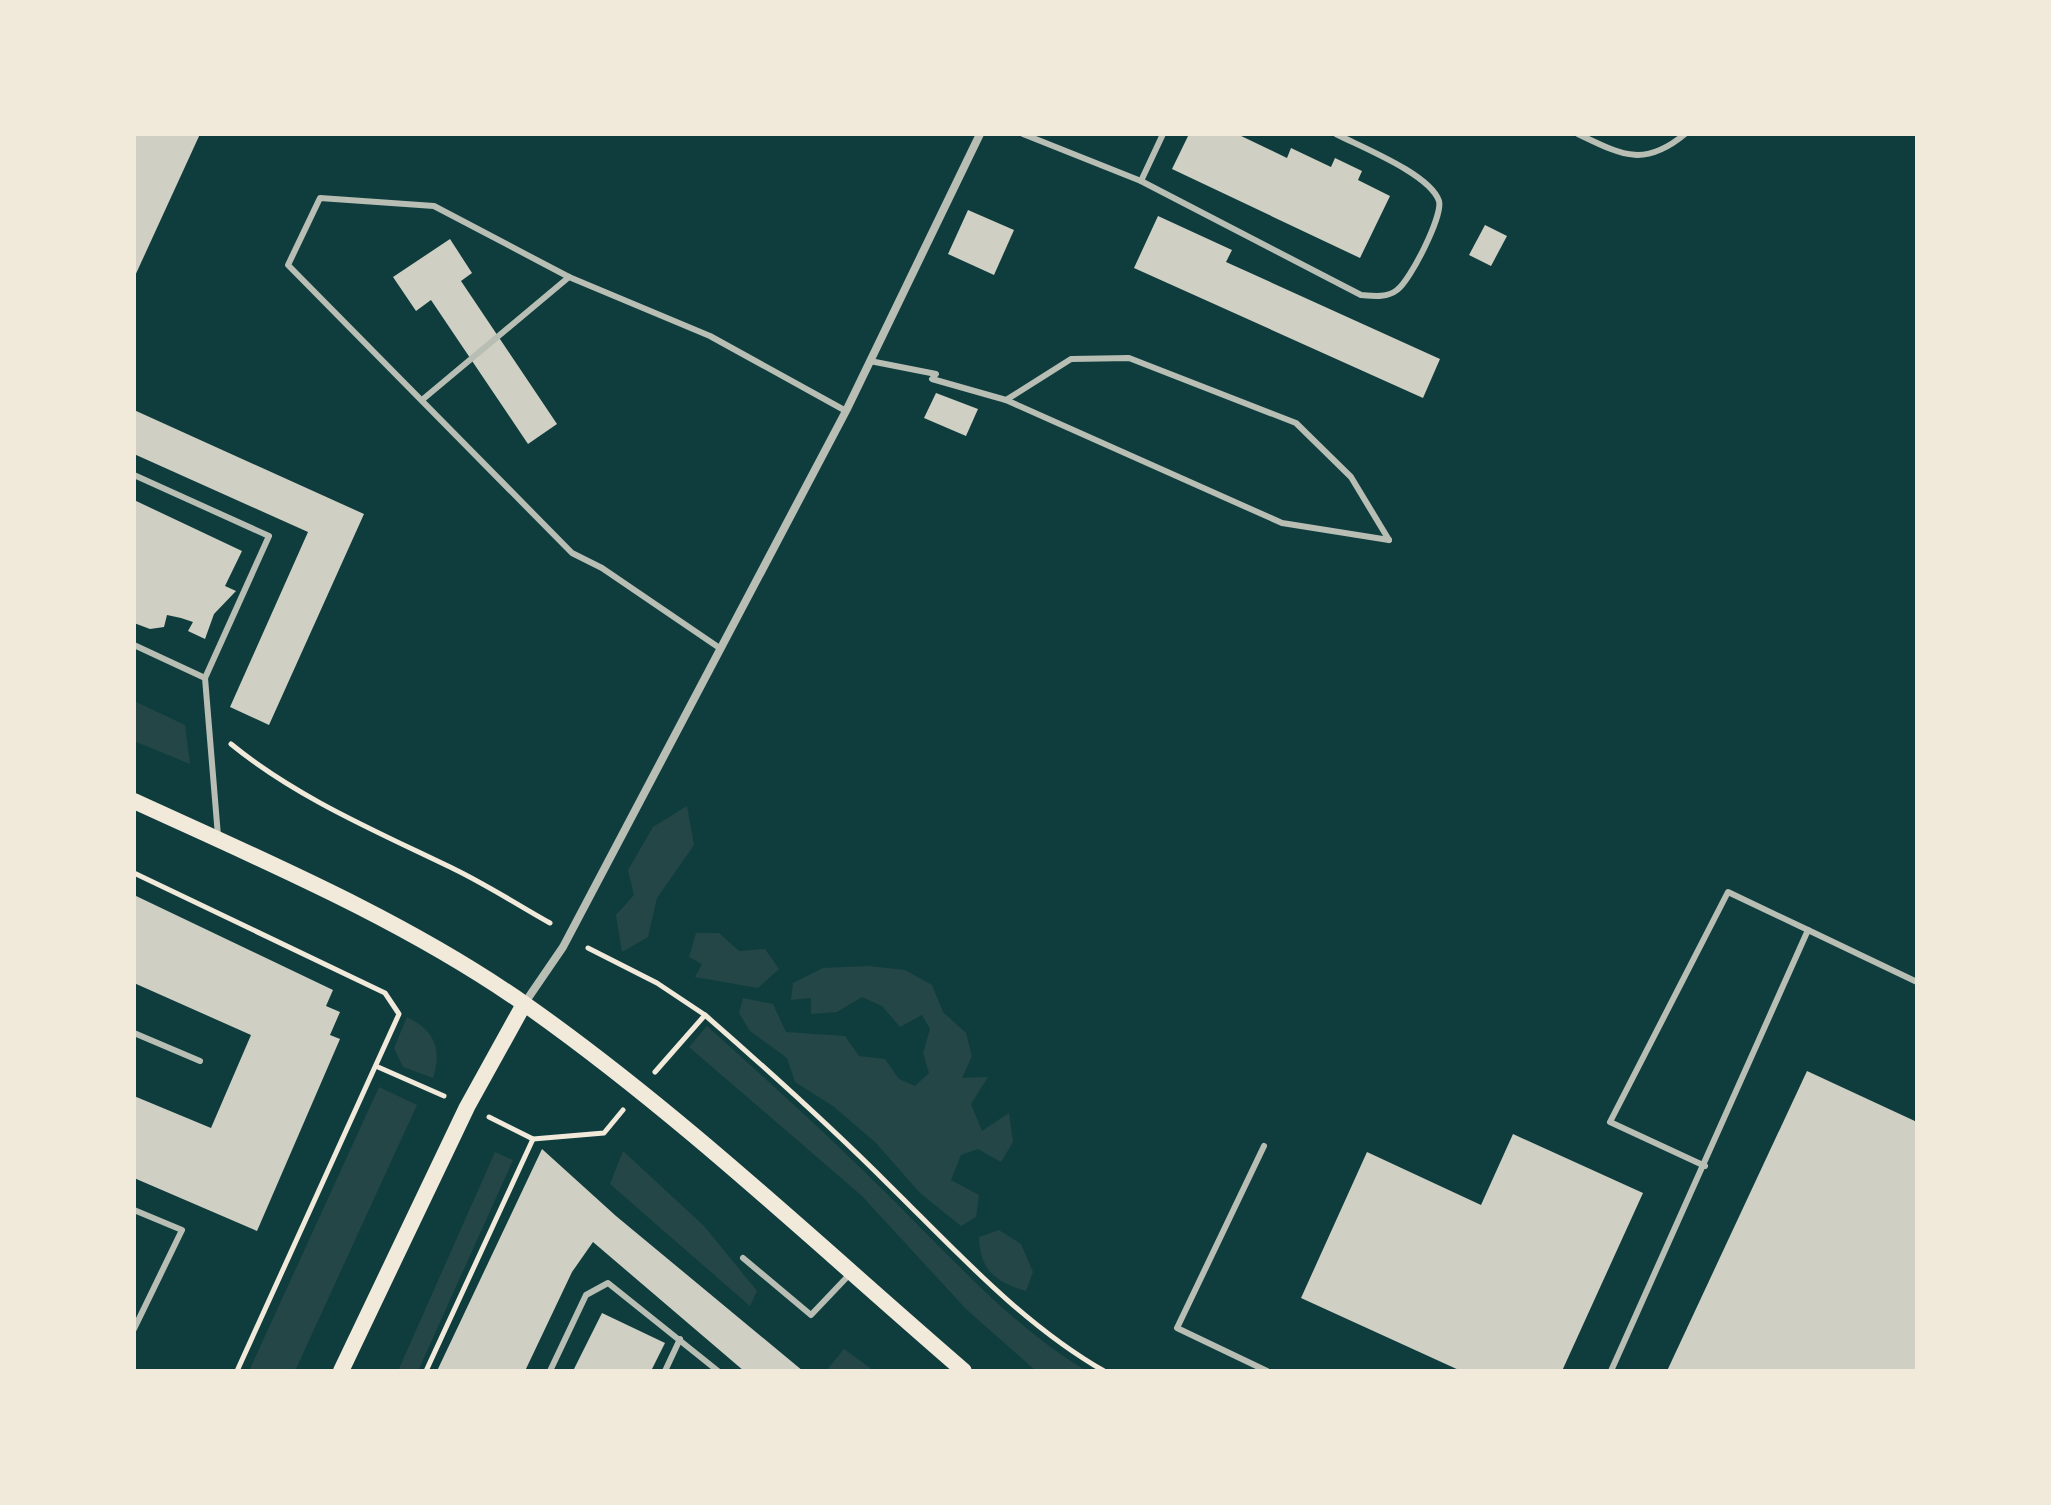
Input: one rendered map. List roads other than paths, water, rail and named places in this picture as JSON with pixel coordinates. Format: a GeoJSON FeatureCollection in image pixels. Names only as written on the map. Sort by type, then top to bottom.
{"type":"FeatureCollection","features":[{"type":"Feature","properties":{"kind":"main road"},"geometry":{"type":"LineString","coordinates":[[134,801],[394,924],[524,1004],[640,1089],[964,1371]]}},
{"type":"Feature","properties":{"kind":"main road"},"geometry":{"type":"LineString","coordinates":[[341,1371],[467,1107],[524,1004]]}},
{"type":"Feature","properties":{"kind":"street"},"geometry":{"type":"LineString","coordinates":[[524,1004],[569,934],[846,411],[980,134]]}},
{"type":"Feature","properties":{"kind":"lane"},"geometry":{"type":"LineString","coordinates":[[1023,134],[1141,181],[1361,295],[1381,296],[1397,291],[1410,275],[1439,216],[1439,202],[1421,180],[1336,134]]}},
{"type":"Feature","properties":{"kind":"lane"},"geometry":{"type":"LineString","coordinates":[[1141,181],[1163,134]]}},
{"type":"Feature","properties":{"kind":"lane"},"geometry":{"type":"LineString","coordinates":[[1578,134],[1609,149],[1639,156],[1665,151],[1685,134]]}},
{"type":"Feature","properties":{"kind":"lane"},"geometry":{"type":"LineString","coordinates":[[721,649],[602,568],[572,553],[288,265],[320,198],[434,206],[569,277],[710,336],[846,411]]}},
{"type":"Feature","properties":{"kind":"lane"},"geometry":{"type":"LineString","coordinates":[[422,400],[569,277]]}},
{"type":"Feature","properties":{"kind":"lane"},"geometry":{"type":"LineString","coordinates":[[870,361],[936,374],[932,379],[1006,400],[1282,523],[1389,540],[1351,477],[1296,423],[1129,358],[1071,359],[1006,400]]}},
{"type":"Feature","properties":{"kind":"lane"},"geometry":{"type":"LineString","coordinates":[[134,475],[269,536],[205,678],[218,840]]}},
{"type":"Feature","properties":{"kind":"lane"},"geometry":{"type":"LineString","coordinates":[[134,645],[205,678]]}},
{"type":"Feature","properties":{"kind":"lane"},"geometry":{"type":"LineString","coordinates":[[1705,1166],[1610,1122],[1728,892],[1917,982]]}},
{"type":"Feature","properties":{"kind":"lane"},"geometry":{"type":"LineString","coordinates":[[1611,1371],[1808,930]]}},
{"type":"Feature","properties":{"kind":"lane"},"geometry":{"type":"LineString","coordinates":[[134,1033],[200,1061]]}},
{"type":"Feature","properties":{"kind":"lane"},"geometry":{"type":"LineString","coordinates":[[1264,1146],[1177,1328],[1267,1371]]}},
{"type":"Feature","properties":{"kind":"lane"},"geometry":{"type":"LineString","coordinates":[[134,1210],[182,1230],[134,1329]]}},
{"type":"Feature","properties":{"kind":"lane"},"geometry":{"type":"LineString","coordinates":[[743,1258],[811,1315],[851,1273]]}},
{"type":"Feature","properties":{"kind":"lane"},"geometry":{"type":"LineString","coordinates":[[550,1371],[586,1295],[608,1283],[718,1371]]}},
{"type":"Feature","properties":{"kind":"lane"},"geometry":{"type":"LineString","coordinates":[[665,1371],[680,1339]]}}]}
